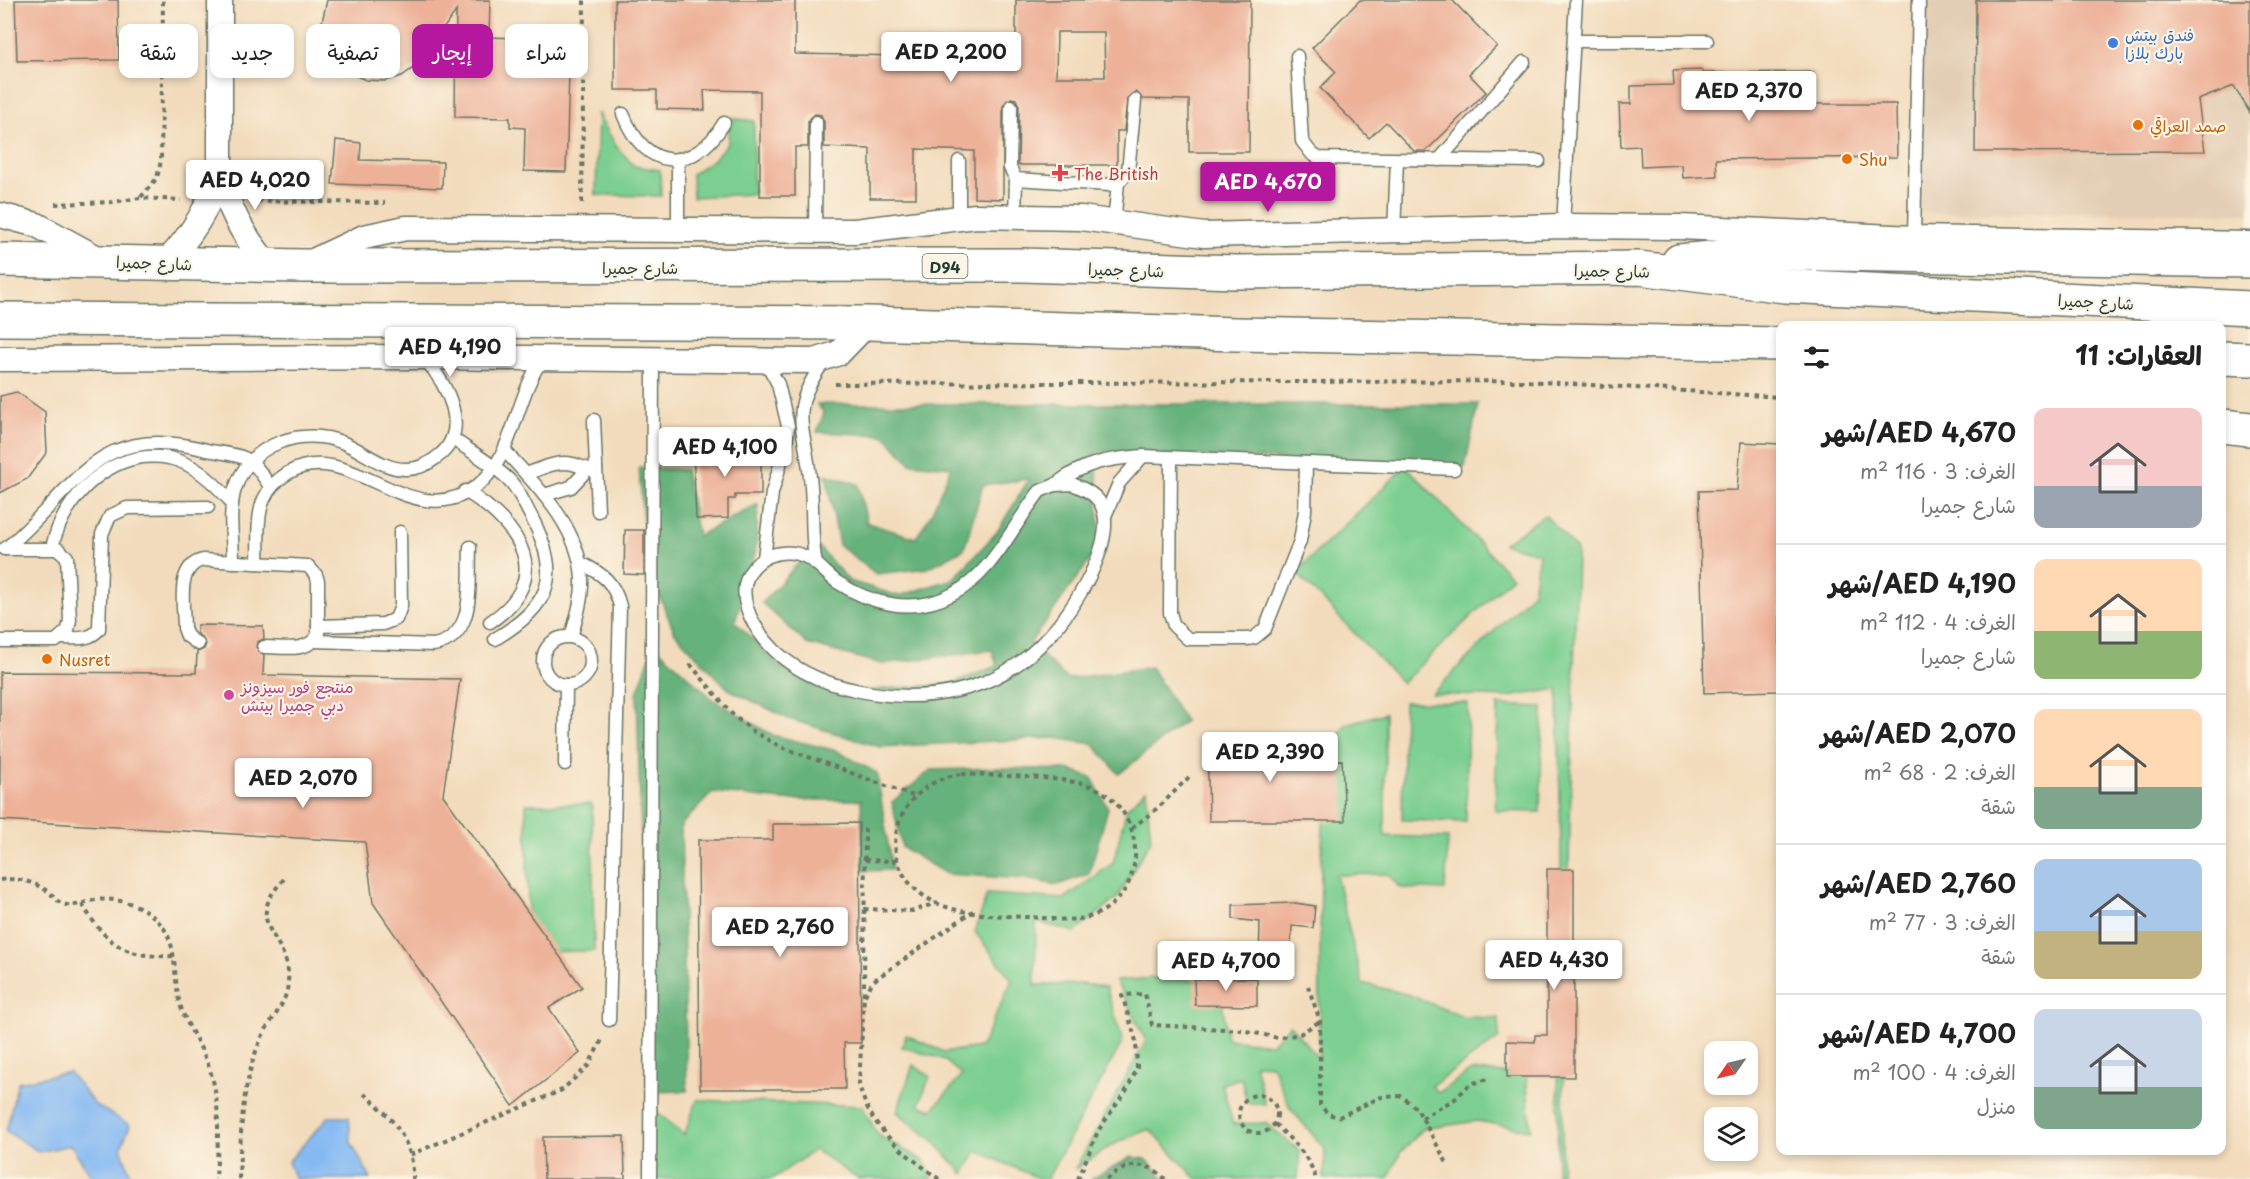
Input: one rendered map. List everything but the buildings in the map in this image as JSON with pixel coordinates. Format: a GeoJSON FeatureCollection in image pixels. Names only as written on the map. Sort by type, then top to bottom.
{"type":"FeatureCollection","features":[{"type":"Feature","properties":{"kind":"main road"},"geometry":{"type":"LineString","coordinates":[[1639,268],[1766,253],[2250,261]]}},
{"type":"Feature","properties":{"kind":"main road","name":"شارع جميرا"},"geometry":{"type":"LineString","coordinates":[[0,260],[100,260],[303,266],[1023,265],[1236,272],[1639,268],[1797,287],[2250,308]]}},
{"type":"Feature","properties":{"kind":"main road"},"geometry":{"type":"LineString","coordinates":[[0,319],[868,323],[1248,335],[1776,344]]}},
{"type":"Feature","properties":{"kind":"main road"},"geometry":{"type":"LineString","coordinates":[[1728,343],[1776,354]]}},
{"type":"Feature","properties":{"kind":"main road"},"geometry":{"type":"LineString","coordinates":[[2226,358],[2250,359]]}},
{"type":"Feature","properties":{"kind":"main road"},"geometry":{"type":"LineString","coordinates":[[2226,426],[2250,429]]}},
{"type":"Feature","properties":{"kind":"street"},"geometry":{"type":"LineString","coordinates":[[220,0],[220,168],[227,201],[238,224],[268,265]]}},
{"type":"Feature","properties":{"kind":"street"},"geometry":{"type":"LineString","coordinates":[[165,263],[188,238],[209,201],[220,168]]}},
{"type":"Feature","properties":{"kind":"street"},"geometry":{"type":"LineString","coordinates":[[0,215],[37,225],[100,260]]}},
{"type":"Feature","properties":{"kind":"street"},"geometry":{"type":"LineString","coordinates":[[303,266],[364,237],[406,228],[884,229],[959,216],[1081,219],[1204,235],[1563,226],[1680,227],[1914,238],[2250,244]]}},
{"type":"Feature","properties":{"kind":"street"},"geometry":{"type":"LineString","coordinates":[[0,359],[423,357],[825,359],[839,353],[868,323]]}},
{"type":"Feature","properties":{"kind":"lane"},"geometry":{"type":"LineString","coordinates":[[1563,226],[1576,0]]}},
{"type":"Feature","properties":{"kind":"lane"},"geometry":{"type":"LineString","coordinates":[[1914,238],[1919,0]]}},
{"type":"Feature","properties":{"kind":"lane"},"geometry":{"type":"LineString","coordinates":[[1574,41],[1707,41]]}},
{"type":"Feature","properties":{"kind":"lane"},"geometry":{"type":"LineString","coordinates":[[1297,56],[1300,133],[1306,149],[1311,154],[1327,160],[1539,161]]}},
{"type":"Feature","properties":{"kind":"lane"},"geometry":{"type":"LineString","coordinates":[[1439,160],[1524,62]]}},
{"type":"Feature","properties":{"kind":"lane"},"geometry":{"type":"LineString","coordinates":[[1016,179],[1109,185],[1118,183],[1128,172],[1135,100]]}},
{"type":"Feature","properties":{"kind":"lane"},"geometry":{"type":"LineString","coordinates":[[1011,106],[1010,168],[1016,179],[1015,217]]}},
{"type":"Feature","properties":{"kind":"lane"},"geometry":{"type":"LineString","coordinates":[[623,114],[634,137],[642,147],[653,154],[678,159],[704,149],[724,123]]}},
{"type":"Feature","properties":{"kind":"lane"},"geometry":{"type":"LineString","coordinates":[[815,230],[816,123]]}},
{"type":"Feature","properties":{"kind":"lane"},"geometry":{"type":"LineString","coordinates":[[678,159],[678,229]]}},
{"type":"Feature","properties":{"kind":"lane"},"geometry":{"type":"LineString","coordinates":[[1394,232],[1397,160]]}},
{"type":"Feature","properties":{"kind":"lane"},"geometry":{"type":"LineString","coordinates":[[959,161],[959,216]]}},
{"type":"Feature","properties":{"kind":"lane"},"geometry":{"type":"LineString","coordinates":[[1114,223],[1118,183]]}},
{"type":"Feature","properties":{"kind":"lane"},"geometry":{"type":"LineString","coordinates":[[233,562],[232,503],[240,476],[251,462],[272,445],[286,440],[316,436],[345,444],[389,466],[408,469],[426,465],[441,454],[452,438],[454,423],[449,392],[423,357]]}},
{"type":"Feature","properties":{"kind":"lane"},"geometry":{"type":"LineString","coordinates":[[258,563],[263,501],[271,488],[290,472],[315,465],[329,465],[349,471],[410,498],[433,501],[455,497],[476,486],[493,469],[505,451],[522,396],[543,358]]}},
{"type":"Feature","properties":{"kind":"lane"},"geometry":{"type":"LineString","coordinates":[[650,1179],[653,359]]}},
{"type":"Feature","properties":{"kind":"lane"},"geometry":{"type":"LineString","coordinates":[[816,564],[811,529],[810,477],[803,444],[801,412],[809,384],[825,359]]}},
{"type":"Feature","properties":{"kind":"lane"},"geometry":{"type":"LineString","coordinates":[[764,558],[772,494],[786,444],[786,412],[778,384],[765,360]]}},
{"type":"Feature","properties":{"kind":"lane"},"geometry":{"type":"LineString","coordinates":[[594,420],[591,470],[598,511]]}},
{"type":"Feature","properties":{"kind":"lane"},"geometry":{"type":"LineString","coordinates":[[452,438],[504,475],[519,493],[539,532],[549,560],[545,590],[538,604],[523,621],[495,639]]}},
{"type":"Feature","properties":{"kind":"lane"},"geometry":{"type":"LineString","coordinates":[[2,549],[31,525],[82,471],[118,450],[153,442],[171,441],[251,462],[271,488]]}},
{"type":"Feature","properties":{"kind":"lane"},"geometry":{"type":"LineString","coordinates":[[786,444],[803,444]]}},
{"type":"Feature","properties":{"kind":"lane"},"geometry":{"type":"LineString","coordinates":[[505,451],[544,495],[574,542],[581,563],[580,598],[571,638]]}},
{"type":"Feature","properties":{"kind":"lane"},"geometry":{"type":"LineString","coordinates":[[1105,516],[1119,483],[1129,468],[1143,456]]}},
{"type":"Feature","properties":{"kind":"lane"},"geometry":{"type":"LineString","coordinates":[[1055,484],[1072,484],[1087,490],[1099,501],[1105,516],[1105,533],[1081,592],[1050,635],[1009,669],[985,682],[951,692],[916,696],[880,695],[845,688],[794,667],[761,636],[747,609],[745,584],[750,573],[764,558],[791,552],[809,558],[836,581],[871,599],[890,605],[921,605],[952,595],[979,576],[1040,491],[1095,462],[1143,456],[1454,469]]}},
{"type":"Feature","properties":{"kind":"lane"},"geometry":{"type":"LineString","coordinates":[[1171,458],[1170,613],[1174,626],[1188,639],[1247,639],[1254,638],[1264,629],[1300,541],[1305,512],[1306,463]]}},
{"type":"Feature","properties":{"kind":"lane"},"geometry":{"type":"LineString","coordinates":[[52,548],[55,532],[84,488],[109,468],[131,460],[170,459],[188,466],[219,488],[232,503]]}},
{"type":"Feature","properties":{"kind":"lane"},"geometry":{"type":"LineString","coordinates":[[526,474],[559,464],[573,464],[591,470]]}},
{"type":"Feature","properties":{"kind":"lane"},"geometry":{"type":"LineString","coordinates":[[544,495],[571,486],[591,470]]}},
{"type":"Feature","properties":{"kind":"lane"},"geometry":{"type":"LineString","coordinates":[[465,491],[505,522],[516,535],[526,559],[526,573],[518,597],[506,612],[490,622]]}},
{"type":"Feature","properties":{"kind":"lane"},"geometry":{"type":"LineString","coordinates":[[0,641],[49,642],[61,638],[92,636],[99,629],[102,534],[110,516],[127,508],[208,507]]}},
{"type":"Feature","properties":{"kind":"lane"},"geometry":{"type":"LineString","coordinates":[[318,626],[383,624],[396,619],[401,606],[400,532]]}},
{"type":"Feature","properties":{"kind":"lane"},"geometry":{"type":"LineString","coordinates":[[264,646],[303,647],[315,641],[433,645],[451,640],[458,634],[466,617],[470,547]]}},
{"type":"Feature","properties":{"kind":"lane"},"geometry":{"type":"LineString","coordinates":[[2,549],[52,548],[64,552],[68,562],[70,620],[68,630],[61,638]]}},
{"type":"Feature","properties":{"kind":"lane"},"geometry":{"type":"LineString","coordinates":[[198,644],[187,636],[184,628],[186,570],[203,560],[302,564],[313,570],[318,581],[318,635],[315,641]]}},
{"type":"Feature","properties":{"kind":"lane"},"geometry":{"type":"LineString","coordinates":[[581,563],[609,579],[620,606],[609,1020]]}},
{"type":"Feature","properties":{"kind":"lane"},"geometry":{"type":"LineString","coordinates":[[561,637],[580,641],[591,658],[585,678],[566,685],[556,683],[543,668],[542,658],[545,649],[561,637]]}},
{"type":"Feature","properties":{"kind":"lane"},"geometry":{"type":"LineString","coordinates":[[565,764],[566,685]]}},
{"type":"Feature","properties":{"kind":"path"},"geometry":{"type":"LineString","coordinates":[[140,198],[157,178],[161,161],[163,0]]}},
{"type":"Feature","properties":{"kind":"path"},"geometry":{"type":"LineString","coordinates":[[582,207],[584,0]]}},
{"type":"Feature","properties":{"kind":"path"},"geometry":{"type":"LineString","coordinates":[[49,205],[113,202],[140,198],[209,201]]}},
{"type":"Feature","properties":{"kind":"path"},"geometry":{"type":"LineString","coordinates":[[809,384],[1526,381],[1776,398]]}},
{"type":"Feature","properties":{"kind":"path"},"geometry":{"type":"LineString","coordinates":[[690,664],[732,714],[754,732],[779,746],[913,796]]}},
{"type":"Feature","properties":{"kind":"path"},"geometry":{"type":"LineString","coordinates":[[962,774],[1073,783],[1092,787],[1109,797],[1122,810],[1132,828],[1136,847],[1135,866],[1122,892],[1101,912],[1083,919],[1064,920],[973,911],[936,903],[911,884],[899,861],[896,840],[898,824],[913,796],[935,780],[962,774]]}},
{"type":"Feature","properties":{"kind":"path"},"geometry":{"type":"LineString","coordinates":[[1132,828],[1159,807],[1190,776]]}},
{"type":"Feature","properties":{"kind":"path"},"geometry":{"type":"LineString","coordinates":[[865,828],[864,997],[859,1083],[862,1097],[870,1114],[893,1144],[939,1179]]}},
{"type":"Feature","properties":{"kind":"path"},"geometry":{"type":"LineString","coordinates":[[864,861],[899,861]]}},
{"type":"Feature","properties":{"kind":"path"},"geometry":{"type":"LineString","coordinates":[[239,1179],[243,1100],[248,1078],[261,1038],[284,1000],[288,988],[289,967],[267,925],[265,913],[268,898],[284,879]]}},
{"type":"Feature","properties":{"kind":"path"},"geometry":{"type":"LineString","coordinates":[[0,880],[32,882],[39,885],[60,903],[82,904],[108,900],[138,907],[163,927],[171,941],[175,956],[180,1003],[214,1083],[218,1122],[216,1179]]}},
{"type":"Feature","properties":{"kind":"path"},"geometry":{"type":"LineString","coordinates":[[864,909],[913,910],[936,903]]}},
{"type":"Feature","properties":{"kind":"path"},"geometry":{"type":"LineString","coordinates":[[82,904],[103,935],[115,945],[142,955],[175,956]]}},
{"type":"Feature","properties":{"kind":"path"},"geometry":{"type":"LineString","coordinates":[[864,997],[879,974],[973,911]]}},
{"type":"Feature","properties":{"kind":"path"},"geometry":{"type":"LineString","coordinates":[[1308,986],[1320,1021],[1318,1094],[1320,1105],[1328,1114],[1339,1117],[1391,1094],[1410,1101],[1447,1163]]}},
{"type":"Feature","properties":{"kind":"path"},"geometry":{"type":"LineString","coordinates":[[1078,1179],[1098,1131],[1128,1088],[1137,1068],[1136,1041],[1122,994],[1145,994],[1152,1025],[1242,1030],[1278,1038],[1300,1034],[1320,1021]]}},
{"type":"Feature","properties":{"kind":"path"},"geometry":{"type":"LineString","coordinates":[[410,1155],[562,1090],[588,1066],[597,1053],[609,1020]]}},
{"type":"Feature","properties":{"kind":"path"},"geometry":{"type":"LineString","coordinates":[[1422,1118],[1455,1099],[1470,1084],[1488,1079]]}},
{"type":"Feature","properties":{"kind":"path"},"geometry":{"type":"LineString","coordinates":[[364,1094],[385,1110],[400,1131],[410,1155],[412,1179]]}},
{"type":"Feature","properties":{"kind":"path"},"geometry":{"type":"LineString","coordinates":[[1254,1095],[1267,1096],[1276,1106],[1275,1124],[1259,1133],[1247,1129],[1239,1119],[1244,1101],[1254,1095]]}},
{"type":"Feature","properties":{"kind":"path"},"geometry":{"type":"LineString","coordinates":[[1275,1124],[1301,1150],[1313,1167],[1316,1179]]}},
{"type":"Feature","properties":{"kind":"path"},"geometry":{"type":"LineString","coordinates":[[1106,1179],[1125,1167],[1135,1164],[1154,1169],[1165,1179]]}},
{"type":"Feature","properties":{"kind":"shaded area"},"geometry":{"type":"Polygon","coordinates":[[[1920,0],[2250,0],[2250,213],[1918,213],[1920,0]]]}},
{"type":"Feature","properties":{"kind":"green space"},"geometry":{"type":"Polygon","coordinates":[[[598,114],[616,146],[634,166],[660,170],[661,196],[596,195],[598,114]]]}},
{"type":"Feature","properties":{"kind":"green space"},"geometry":{"type":"Polygon","coordinates":[[[729,118],[754,121],[753,194],[693,197],[692,174],[714,159],[728,143],[729,118]]]}},
{"type":"Feature","properties":{"kind":"green space"},"geometry":{"type":"Polygon","coordinates":[[[817,404],[1478,404],[1465,467],[1096,452],[1100,546],[1030,643],[1067,679],[1151,667],[1185,721],[1119,774],[1093,744],[1054,738],[880,747],[789,719],[728,689],[675,633],[646,564],[639,467],[685,470],[698,536],[758,504],[756,551],[735,622],[780,666],[859,691],[950,684],[997,666],[992,650],[882,664],[807,644],[762,603],[816,544],[849,581],[899,596],[953,579],[997,532],[1029,479],[983,485],[964,549],[928,568],[876,574],[839,545],[826,474],[858,484],[867,523],[916,538],[931,514],[951,467],[911,463],[884,435],[817,432],[824,413],[817,404]]]}},
{"type":"Feature","properties":{"kind":"green space"},"geometry":{"type":"Polygon","coordinates":[[[1406,466],[1512,577],[1402,683],[1296,572],[1406,466]]]}},
{"type":"Feature","properties":{"kind":"green space"},"geometry":{"type":"Polygon","coordinates":[[[1545,515],[1577,550],[1561,1179],[1557,1179],[1561,857],[1558,689],[1507,697],[1432,694],[1533,592],[1539,553],[1503,544],[1545,515]]]}},
{"type":"Feature","properties":{"kind":"green space"},"geometry":{"type":"Polygon","coordinates":[[[654,645],[714,700],[772,735],[837,751],[877,773],[892,870],[863,871],[861,800],[782,800],[713,792],[681,825],[687,1091],[648,1092],[637,693],[654,645]]]}},
{"type":"Feature","properties":{"kind":"green space"},"geometry":{"type":"Polygon","coordinates":[[[1404,702],[1468,703],[1466,822],[1402,820],[1404,702]]]}},
{"type":"Feature","properties":{"kind":"green space"},"geometry":{"type":"Polygon","coordinates":[[[1498,705],[1543,707],[1540,812],[1495,811],[1498,705]]]}},
{"type":"Feature","properties":{"kind":"green space"},"geometry":{"type":"Polygon","coordinates":[[[1385,713],[1385,836],[1448,838],[1445,890],[1400,888],[1388,874],[1336,875],[1362,983],[1410,995],[1463,1017],[1499,1018],[1499,1038],[1432,1086],[1438,1093],[1471,1071],[1526,1074],[1531,1130],[1477,1121],[1423,1129],[1400,1153],[1388,1179],[1324,1179],[1325,1149],[1290,1108],[1272,1065],[1255,1064],[1265,1105],[1247,1103],[1241,1078],[1222,1084],[1233,1124],[1266,1123],[1300,1151],[1298,1179],[1197,1179],[1149,1129],[1114,1144],[1075,1169],[1146,1041],[1116,981],[1167,977],[1220,984],[1227,1039],[1271,1044],[1290,1025],[1319,1059],[1321,865],[1327,753],[1346,724],[1385,713]]]}},
{"type":"Feature","properties":{"kind":"green space"},"geometry":{"type":"Polygon","coordinates":[[[998,768],[1070,770],[1092,778],[1108,808],[1089,874],[1057,885],[1026,879],[946,874],[902,847],[892,802],[931,770],[998,768]]]}},
{"type":"Feature","properties":{"kind":"green space"},"geometry":{"type":"Polygon","coordinates":[[[1146,790],[1151,840],[1117,898],[1075,932],[1036,922],[1035,985],[1082,984],[1106,987],[1123,1041],[1047,1179],[1040,1179],[977,1151],[964,1174],[933,1141],[897,1112],[913,1065],[930,1076],[919,1105],[932,1110],[962,1075],[943,1059],[902,1047],[906,1035],[944,1052],[981,1047],[1012,980],[975,932],[987,894],[1064,899],[1113,863],[1127,808],[1146,790]]]}},
{"type":"Feature","properties":{"kind":"green space"},"geometry":{"type":"Polygon","coordinates":[[[526,804],[592,804],[594,951],[529,952],[526,804]]]}},
{"type":"Feature","properties":{"kind":"green space"},"geometry":{"type":"Polygon","coordinates":[[[697,1100],[862,1106],[878,1135],[924,1161],[933,1179],[858,1179],[815,1150],[772,1179],[651,1179],[651,1107],[684,1135],[697,1100]]]}},
{"type":"Feature","properties":{"kind":"green space"},"geometry":{"type":"Polygon","coordinates":[[[1132,1157],[1146,1159],[1165,1179],[1091,1179],[1132,1157]]]}},
{"type":"Feature","properties":{"kind":"water"},"geometry":{"type":"Polygon","coordinates":[[[69,1072],[95,1105],[130,1125],[121,1148],[132,1179],[93,1179],[71,1145],[39,1152],[6,1131],[18,1082],[69,1072]]]}},
{"type":"Feature","properties":{"kind":"water"},"geometry":{"type":"Polygon","coordinates":[[[328,1117],[349,1117],[351,1142],[371,1179],[295,1179],[288,1162],[328,1117]]]}},
{"type":"Feature","properties":{"kind":"place","name":"فندق بيتش بارك بلازا"},"geometry":{"type":"Point","coordinates":[2113,43]}},
{"type":"Feature","properties":{"kind":"place","name":"صمد العراقي"},"geometry":{"type":"Point","coordinates":[2138,125]}},
{"type":"Feature","properties":{"kind":"place","name":"Shu"},"geometry":{"type":"Point","coordinates":[1847,159]}},
{"type":"Feature","properties":{"kind":"place","name":"The British"},"geometry":{"type":"Point","coordinates":[1060,173]}},
{"type":"Feature","properties":{"kind":"place","name":"Nusret"},"geometry":{"type":"Point","coordinates":[47,659]}},
{"type":"Feature","properties":{"kind":"place","name":"منتجع فور سيزونز دبي جميرا بيتش"},"geometry":{"type":"Point","coordinates":[229,695]}}]}
